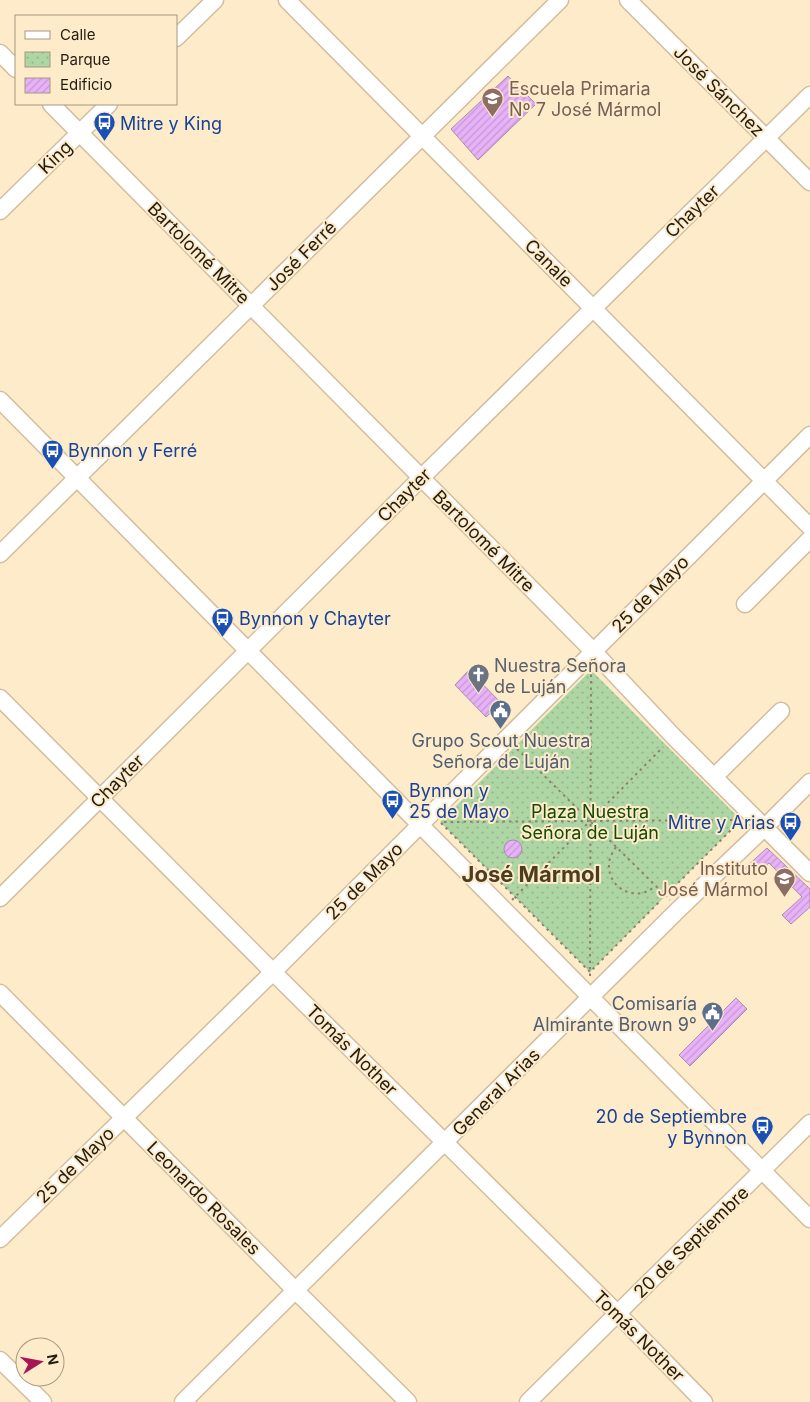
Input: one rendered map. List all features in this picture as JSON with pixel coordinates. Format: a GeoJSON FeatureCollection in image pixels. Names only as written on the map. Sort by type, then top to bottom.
{"type":"FeatureCollection","features":[{"type":"Feature","properties":{"kind":"street"},"geometry":{"type":"LineString","coordinates":[[178,36],[216,0]]}},
{"type":"Feature","properties":{"kind":"street","name":"Canale"},"geometry":{"type":"LineString","coordinates":[[287,0],[810,527]]}},
{"type":"Feature","properties":{"kind":"street","name":"José Ferré"},"geometry":{"type":"LineString","coordinates":[[0,554],[560,0]]}},
{"type":"Feature","properties":{"kind":"street","name":"José Sánchez"},"geometry":{"type":"LineString","coordinates":[[628,0],[810,182]]}},
{"type":"Feature","properties":{"kind":"street"},"geometry":{"type":"LineString","coordinates":[[0,53],[15,68]]}},
{"type":"Feature","properties":{"kind":"street","name":"Chayter"},"geometry":{"type":"LineString","coordinates":[[0,898],[421,478],[810,95]]}},
{"type":"Feature","properties":{"kind":"street","name":"Bartolomé Mitre"},"geometry":{"type":"LineString","coordinates":[[52,105],[593,651],[674,737],[810,873]]}},
{"type":"Feature","properties":{"kind":"street","name":"King"},"geometry":{"type":"LineString","coordinates":[[0,211],[108,105]]}},
{"type":"Feature","properties":{"kind":"street"},"geometry":{"type":"LineString","coordinates":[[0,400],[810,1219]]}},
{"type":"Feature","properties":{"kind":"street","name":"25 de Mayo"},"geometry":{"type":"LineString","coordinates":[[0,1238],[272,972],[810,435]]}},
{"type":"Feature","properties":{"kind":"street"},"geometry":{"type":"LineString","coordinates":[[745,604],[810,539]]}},
{"type":"Feature","properties":{"kind":"street","name":"Tomás Nother"},"geometry":{"type":"LineString","coordinates":[[0,698],[704,1402]]}},
{"type":"Feature","properties":{"kind":"street"},"geometry":{"type":"LineString","coordinates":[[714,777],[781,711]]}},
{"type":"Feature","properties":{"kind":"street","name":"General Arias"},"geometry":{"type":"LineString","coordinates":[[183,1402],[591,996],[810,782]]}},
{"type":"Feature","properties":{"kind":"street","name":"Leonardo Rosales"},"geometry":{"type":"LineString","coordinates":[[0,993],[294,1290],[408,1402]]}},
{"type":"Feature","properties":{"kind":"street","name":"20 de Septiembre"},"geometry":{"type":"LineString","coordinates":[[528,1402],[810,1123]]}},
{"type":"Feature","properties":{"kind":"street"},"geometry":{"type":"LineString","coordinates":[[0,1360],[42,1402]]}},
{"type":"Feature","properties":{"kind":"path"},"geometry":{"type":"LineString","coordinates":[[591,996],[590,670],[597,677]]}},
{"type":"Feature","properties":{"kind":"path"},"geometry":{"type":"LineString","coordinates":[[503,908],[674,737]]}},
{"type":"Feature","properties":{"kind":"path"},"geometry":{"type":"LineString","coordinates":[[507,738],[679,909]]}},
{"type":"Feature","properties":{"kind":"path"},"geometry":{"type":"LineString","coordinates":[[440,822],[446,815]]}},
{"type":"Feature","properties":{"kind":"path"},"geometry":{"type":"LineString","coordinates":[[440,822],[741,820],[669,892]]}},
{"type":"Feature","properties":{"kind":"path"},"geometry":{"type":"LineString","coordinates":[[440,822],[590,972]]}},
{"type":"Feature","properties":{"kind":"path"},"geometry":{"type":"LineString","coordinates":[[616,847],[611,855],[609,873],[619,888],[635,894],[655,886]]}},
{"type":"Feature","properties":{"kind":"path"},"geometry":{"type":"LineString","coordinates":[[590,972],[661,900]]}},
{"type":"Feature","properties":{"kind":"green space","name":"Plaza Nuestra Señora de Luján"},"geometry":{"type":"Polygon","coordinates":[[[591,670],[741,820],[590,972],[440,822],[591,670]]]}},
{"type":"Feature","properties":{"kind":"building","name":"Escuela Primaria Nº 7 José Mármol"},"geometry":{"type":"Polygon","coordinates":[[[508,76],[536,104],[478,160],[451,129],[508,76]]]}},
{"type":"Feature","properties":{"kind":"building","name":"Nuestra Señora de Luján"},"geometry":{"type":"Polygon","coordinates":[[[469,670],[501,703],[486,717],[455,685],[469,670]]]}},
{"type":"Feature","properties":{"kind":"building"},"geometry":{"type":"Polygon","coordinates":[[[509,840],[517,840],[522,845],[520,856],[509,858],[504,853],[504,845],[509,840]]]}},
{"type":"Feature","properties":{"kind":"building"},"geometry":{"type":"Polygon","coordinates":[[[767,848],[810,889],[810,907],[791,924],[782,915],[802,897],[769,863],[753,876],[745,868],[767,848]]]}},
{"type":"Feature","properties":{"kind":"building","name":"Comisaría Almirante Brown 9°"},"geometry":{"type":"Polygon","coordinates":[[[736,998],[747,1009],[690,1066],[679,1055],[736,998]]]}},
{"type":"Feature","properties":{"kind":"place","name":"Escuela Primaria Nº 7 José Mármol"},"geometry":{"type":"Point","coordinates":[493,117]}},
{"type":"Feature","properties":{"kind":"place","name":"Mitre y King"},"geometry":{"type":"Point","coordinates":[104,142]}},
{"type":"Feature","properties":{"kind":"place","name":"Bynnon y Ferré"},"geometry":{"type":"Point","coordinates":[52,469]}},
{"type":"Feature","properties":{"kind":"place","name":"Bynnon y Chayter"},"geometry":{"type":"Point","coordinates":[223,637]}},
{"type":"Feature","properties":{"kind":"place","name":"Nuestra Señora de Luján"},"geometry":{"type":"Point","coordinates":[478,694]}},
{"type":"Feature","properties":{"kind":"place","name":"Grupo Scout Nuestra Señora de Luján"},"geometry":{"type":"Point","coordinates":[501,729]}},
{"type":"Feature","properties":{"kind":"place","name":"Bynnon y 25 de Mayo"},"geometry":{"type":"Point","coordinates":[393,819]}},
{"type":"Feature","properties":{"kind":"place","name":"Mitre y Arias"},"geometry":{"type":"Point","coordinates":[791,841]}},
{"type":"Feature","properties":{"kind":"place","name":"Instituto José Mármol"},"geometry":{"type":"Point","coordinates":[784,897]}},
{"type":"Feature","properties":{"kind":"place","name":"Comisaría Almirante Brown 9°"},"geometry":{"type":"Point","coordinates":[713,1032]}},
{"type":"Feature","properties":{"kind":"place","name":"20 de Septiembre y Bynnon"},"geometry":{"type":"Point","coordinates":[763,1145]}},
{"type":"Feature","properties":{"kind":"district","name":"José Mármol"},"geometry":{"type":"Point","coordinates":[531,874]}}]}
